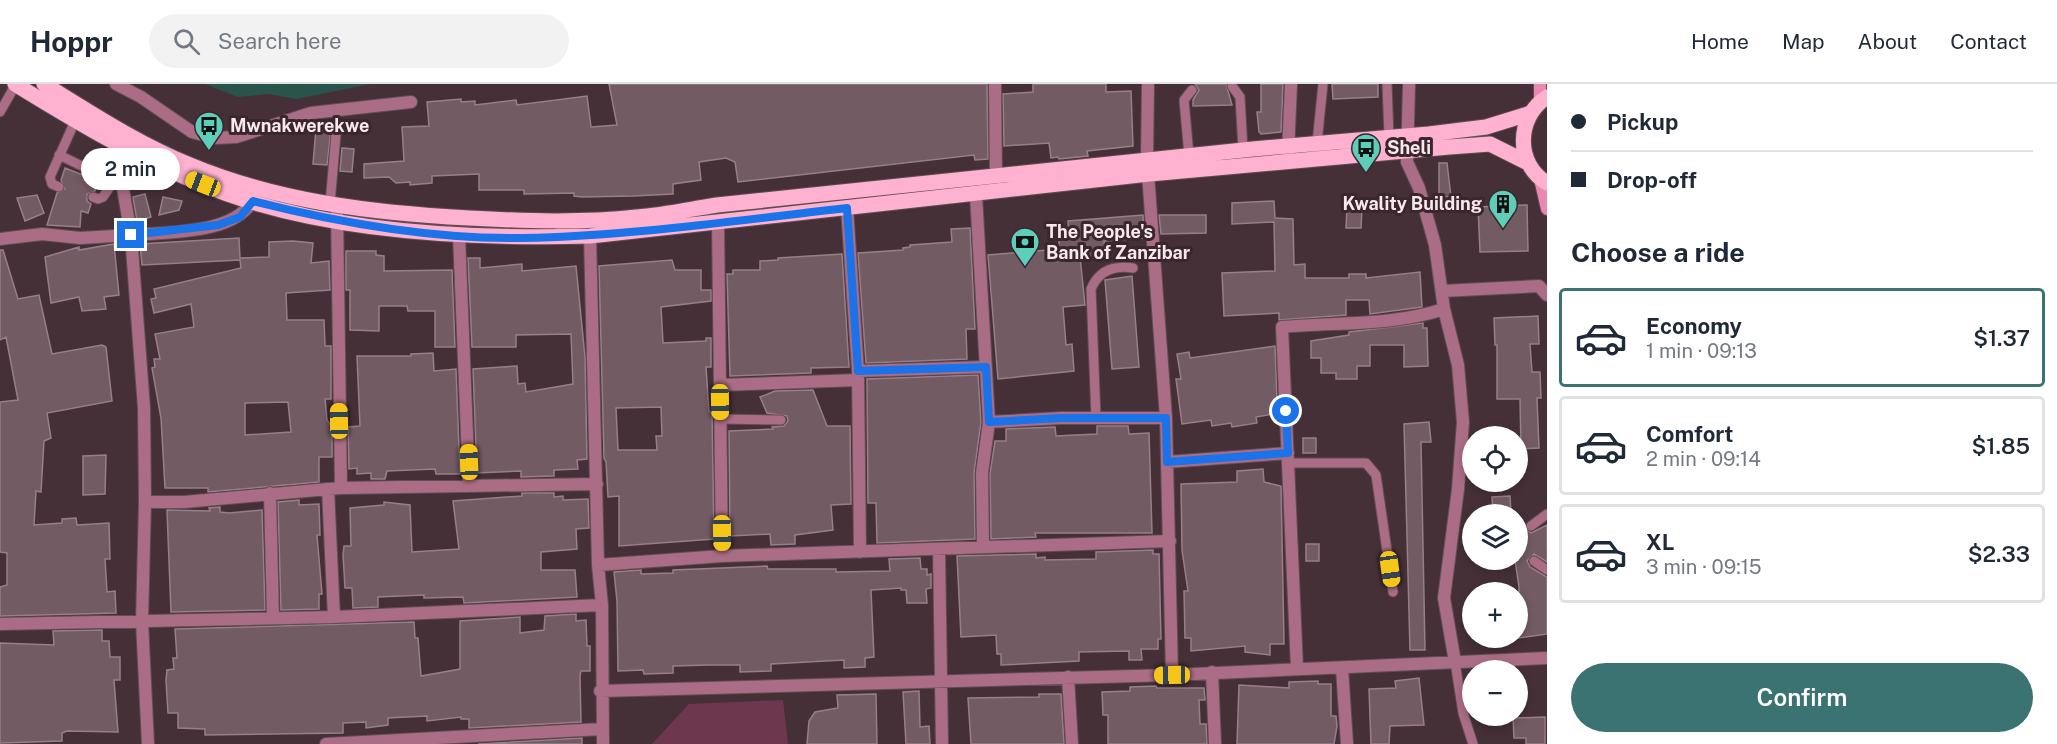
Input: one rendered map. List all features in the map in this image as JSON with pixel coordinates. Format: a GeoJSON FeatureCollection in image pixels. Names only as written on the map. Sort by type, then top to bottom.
{"type":"FeatureCollection","features":[{"type":"Feature","properties":{"kind":"main road"},"geometry":{"type":"LineString","coordinates":[[16,84],[75,121],[127,143]]}},
{"type":"Feature","properties":{"kind":"main road"},"geometry":{"type":"LineString","coordinates":[[44,84],[127,143],[182,176],[255,195],[459,235],[519,238],[590,236],[976,195],[1148,167],[1189,156],[1243,150],[1288,153],[1317,143],[1486,127],[1539,104]]}},
{"type":"Feature","properties":{"kind":"main road"},"geometry":{"type":"LineString","coordinates":[[1528,163],[1523,138],[1539,104],[1540,84]]}},
{"type":"Feature","properties":{"kind":"main road"},"geometry":{"type":"LineString","coordinates":[[335,210],[519,221],[590,220],[637,217],[717,205],[996,177],[1148,167],[1288,153],[1407,150],[1490,144],[1528,163],[1543,181],[1547,209]]}},
{"type":"Feature","properties":{"kind":"street"},"geometry":{"type":"LineString","coordinates":[[116,84],[141,97],[192,132],[214,138],[236,137],[310,113],[411,102]]}},
{"type":"Feature","properties":{"kind":"street"},"geometry":{"type":"LineString","coordinates":[[995,84],[996,177]]}},
{"type":"Feature","properties":{"kind":"street"},"geometry":{"type":"LineString","coordinates":[[1148,84],[1148,167],[1166,418],[1172,675]]}},
{"type":"Feature","properties":{"kind":"street"},"geometry":{"type":"LineString","coordinates":[[1288,153],[1291,84]]}},
{"type":"Feature","properties":{"kind":"street"},"geometry":{"type":"LineString","coordinates":[[1409,84],[1407,162],[1419,188],[1435,245],[1444,309],[1458,365],[1463,422],[1458,489],[1444,598],[1455,662]]}},
{"type":"Feature","properties":{"kind":"street"},"geometry":{"type":"LineString","coordinates":[[127,143],[120,171],[131,235],[144,408],[145,502],[142,621],[148,744]]}},
{"type":"Feature","properties":{"kind":"street"},"geometry":{"type":"LineString","coordinates":[[0,238],[42,234],[80,238],[131,235],[218,225],[240,217],[255,195]]}},
{"type":"Feature","properties":{"kind":"street"},"geometry":{"type":"LineString","coordinates":[[976,195],[989,422],[982,473],[983,546]]}},
{"type":"Feature","properties":{"kind":"street"},"geometry":{"type":"LineString","coordinates":[[847,208],[858,375],[860,552]]}},
{"type":"Feature","properties":{"kind":"street"},"geometry":{"type":"LineString","coordinates":[[334,617],[335,210]]}},
{"type":"Feature","properties":{"kind":"street"},"geometry":{"type":"LineString","coordinates":[[718,222],[722,556]]}},
{"type":"Feature","properties":{"kind":"street"},"geometry":{"type":"LineString","coordinates":[[459,235],[470,484]]}},
{"type":"Feature","properties":{"kind":"street"},"geometry":{"type":"LineString","coordinates":[[590,236],[598,565],[602,605],[600,691],[603,744]]}},
{"type":"Feature","properties":{"kind":"street"},"geometry":{"type":"LineString","coordinates":[[1442,291],[1539,286],[1547,295]]}},
{"type":"Feature","properties":{"kind":"street"},"geometry":{"type":"LineString","coordinates":[[1297,668],[1282,327],[1369,323],[1444,309]]}},
{"type":"Feature","properties":{"kind":"street"},"geometry":{"type":"LineString","coordinates":[[720,385],[986,367]]}},
{"type":"Feature","properties":{"kind":"street"},"geometry":{"type":"LineString","coordinates":[[989,422],[1166,418]]}},
{"type":"Feature","properties":{"kind":"street"},"geometry":{"type":"LineString","coordinates":[[1167,462],[1288,458]]}},
{"type":"Feature","properties":{"kind":"street"},"geometry":{"type":"LineString","coordinates":[[145,502],[184,502],[334,488],[470,484],[597,484]]}},
{"type":"Feature","properties":{"kind":"street"},"geometry":{"type":"LineString","coordinates":[[270,493],[273,618]]}},
{"type":"Feature","properties":{"kind":"street"},"geometry":{"type":"LineString","coordinates":[[598,565],[722,556],[1170,541]]}},
{"type":"Feature","properties":{"kind":"street"},"geometry":{"type":"LineString","coordinates":[[939,549],[942,744]]}},
{"type":"Feature","properties":{"kind":"street"},"geometry":{"type":"LineString","coordinates":[[0,624],[334,617],[602,605]]}},
{"type":"Feature","properties":{"kind":"street"},"geometry":{"type":"LineString","coordinates":[[600,691],[1172,675],[1547,658]]}},
{"type":"Feature","properties":{"kind":"street"},"geometry":{"type":"LineString","coordinates":[[1342,668],[1347,744]]}},
{"type":"Feature","properties":{"kind":"street"},"geometry":{"type":"LineString","coordinates":[[1212,672],[1215,744]]}},
{"type":"Feature","properties":{"kind":"street"},"geometry":{"type":"LineString","coordinates":[[1068,677],[1072,744]]}},
{"type":"Feature","properties":{"kind":"street"},"geometry":{"type":"LineString","coordinates":[[326,744],[602,729]]}},
{"type":"Feature","properties":{"kind":"lane"},"geometry":{"type":"LineString","coordinates":[[0,112],[16,84]]}},
{"type":"Feature","properties":{"kind":"lane"},"geometry":{"type":"LineString","coordinates":[[1317,143],[1323,84]]}},
{"type":"Feature","properties":{"kind":"lane"},"geometry":{"type":"LineString","coordinates":[[1387,84],[1389,136]]}},
{"type":"Feature","properties":{"kind":"lane"},"geometry":{"type":"LineString","coordinates":[[1232,86],[1240,97],[1243,150]]}},
{"type":"Feature","properties":{"kind":"lane"},"geometry":{"type":"LineString","coordinates":[[1189,156],[1184,100],[1192,90]]}},
{"type":"Feature","properties":{"kind":"lane"},"geometry":{"type":"LineString","coordinates":[[59,187],[52,184],[50,177],[75,121]]}},
{"type":"Feature","properties":{"kind":"lane"},"geometry":{"type":"LineString","coordinates":[[335,210],[336,134]]}},
{"type":"Feature","properties":{"kind":"lane"},"geometry":{"type":"LineString","coordinates":[[59,155],[113,182]]}},
{"type":"Feature","properties":{"kind":"lane"},"geometry":{"type":"LineString","coordinates":[[93,197],[98,199],[103,196],[120,171]]}},
{"type":"Feature","properties":{"kind":"lane"},"geometry":{"type":"LineString","coordinates":[[1096,418],[1091,289],[1095,278],[1108,268],[1133,268]]}},
{"type":"Feature","properties":{"kind":"lane"},"geometry":{"type":"LineString","coordinates":[[720,419],[781,420]]}},
{"type":"Feature","properties":{"kind":"lane"},"geometry":{"type":"LineString","coordinates":[[1288,458],[1366,463],[1372,468],[1377,476],[1393,592]]}},
{"type":"Feature","properties":{"kind":"lane"},"geometry":{"type":"LineString","coordinates":[[1531,526],[1547,514]]}},
{"type":"Feature","properties":{"kind":"lane"},"geometry":{"type":"LineString","coordinates":[[1534,561],[1547,570]]}},
{"type":"Feature","properties":{"kind":"lane"},"geometry":{"type":"LineString","coordinates":[[1455,662],[1462,713],[1473,744]]}},
{"type":"Feature","properties":{"kind":"shaded area"},"geometry":{"type":"Polygon","coordinates":[[[205,84],[371,84],[296,99],[269,94],[238,97],[205,84]]]}},
{"type":"Feature","properties":{"kind":"shaded area"},"geometry":{"type":"Polygon","coordinates":[[[783,700],[788,744],[652,744],[689,704],[783,700]]]}},
{"type":"Feature","properties":{"kind":"building"},"geometry":{"type":"Polygon","coordinates":[[[609,84],[987,84],[988,159],[975,160],[974,155],[738,182],[735,162],[726,158],[699,162],[701,180],[673,184],[673,194],[633,196],[582,197],[574,196],[574,193],[524,194],[524,190],[479,190],[479,174],[432,176],[432,183],[410,185],[410,182],[396,183],[389,177],[364,178],[364,164],[404,161],[402,127],[429,126],[427,102],[461,99],[461,102],[475,101],[475,105],[516,100],[517,105],[587,96],[591,127],[617,125],[609,84]]]}},
{"type":"Feature","properties":{"kind":"building"},"geometry":{"type":"Polygon","coordinates":[[[1033,84],[1106,84],[1106,92],[1131,91],[1133,146],[1087,151],[1088,156],[1059,159],[1058,157],[1051,158],[1049,143],[1004,146],[1003,94],[1033,92],[1033,84]]]}},
{"type":"Feature","properties":{"kind":"building"},"geometry":{"type":"Polygon","coordinates":[[[1195,84],[1226,84],[1232,105],[1193,106],[1193,100],[1199,90],[1195,84]]]}},
{"type":"Feature","properties":{"kind":"building"},"geometry":{"type":"Polygon","coordinates":[[[1261,84],[1283,84],[1281,132],[1261,134],[1259,132],[1257,112],[1261,112],[1261,84]]]}},
{"type":"Feature","properties":{"kind":"building"},"geometry":{"type":"Polygon","coordinates":[[[1332,84],[1378,84],[1378,97],[1333,99],[1332,84]]]}},
{"type":"Feature","properties":{"kind":"building"},"geometry":{"type":"Polygon","coordinates":[[[316,128],[331,129],[327,165],[313,164],[316,128]]]}},
{"type":"Feature","properties":{"kind":"building"},"geometry":{"type":"Polygon","coordinates":[[[342,148],[354,149],[352,172],[340,171],[342,148]]]}},
{"type":"Feature","properties":{"kind":"building"},"geometry":{"type":"Polygon","coordinates":[[[1439,163],[1447,163],[1451,197],[1439,197],[1439,163]]]}},
{"type":"Feature","properties":{"kind":"building"},"geometry":{"type":"Polygon","coordinates":[[[65,168],[98,181],[95,191],[87,194],[87,201],[91,204],[88,213],[81,211],[80,227],[47,225],[57,193],[65,189],[61,180],[65,168]]]}},
{"type":"Feature","properties":{"kind":"building"},"geometry":{"type":"Polygon","coordinates":[[[145,194],[151,217],[137,221],[133,197],[145,194]]]}},
{"type":"Feature","properties":{"kind":"building"},"geometry":{"type":"Polygon","coordinates":[[[37,195],[44,213],[25,221],[17,198],[37,195]]]}},
{"type":"Feature","properties":{"kind":"building"},"geometry":{"type":"Polygon","coordinates":[[[163,197],[182,201],[179,210],[159,215],[163,197]]]}},
{"type":"Feature","properties":{"kind":"building"},"geometry":{"type":"Polygon","coordinates":[[[1274,201],[1275,218],[1293,219],[1294,265],[1305,264],[1305,278],[1349,278],[1349,274],[1366,274],[1366,278],[1420,272],[1422,307],[1370,314],[1369,300],[1346,300],[1346,315],[1279,320],[1279,313],[1224,316],[1222,273],[1275,271],[1274,222],[1232,224],[1232,203],[1274,201]]]}},
{"type":"Feature","properties":{"kind":"building","name":"Kwality Building"},"geometry":{"type":"Polygon","coordinates":[[[1527,205],[1528,251],[1480,252],[1478,207],[1527,205]]]}},
{"type":"Feature","properties":{"kind":"building"},"geometry":{"type":"Polygon","coordinates":[[[1362,206],[1361,228],[1346,228],[1347,207],[1362,206]]]}},
{"type":"Feature","properties":{"kind":"building"},"geometry":{"type":"Polygon","coordinates":[[[1143,215],[1144,238],[1104,241],[1105,255],[1080,256],[1085,305],[1063,307],[1066,345],[1072,344],[1074,371],[998,379],[988,255],[1059,249],[1059,240],[1069,239],[1068,221],[1143,215]]]}},
{"type":"Feature","properties":{"kind":"building"},"geometry":{"type":"Polygon","coordinates":[[[1159,215],[1206,215],[1206,233],[1161,234],[1159,215]]]}},
{"type":"Feature","properties":{"kind":"building"},"geometry":{"type":"Polygon","coordinates":[[[970,228],[975,329],[966,329],[967,359],[866,363],[858,253],[903,250],[910,245],[952,242],[951,229],[970,228]]]}},
{"type":"Feature","properties":{"kind":"building"},"geometry":{"type":"Polygon","coordinates":[[[239,238],[240,258],[269,257],[269,242],[293,241],[313,243],[311,263],[329,261],[330,290],[286,293],[287,320],[324,320],[325,346],[331,346],[331,399],[325,399],[327,420],[332,427],[332,457],[319,457],[319,482],[208,492],[208,488],[165,488],[161,418],[152,368],[155,367],[154,359],[160,359],[155,334],[194,327],[191,304],[154,313],[151,299],[156,298],[154,289],[241,268],[240,260],[142,265],[140,244],[239,238]],[[288,402],[245,403],[245,435],[291,432],[288,402]]]}},
{"type":"Feature","properties":{"kind":"building"},"geometry":{"type":"Polygon","coordinates":[[[114,244],[119,295],[104,297],[106,309],[82,311],[79,297],[51,303],[45,257],[79,247],[79,250],[114,244]]]}},
{"type":"Feature","properties":{"kind":"building"},"geometry":{"type":"Polygon","coordinates":[[[0,250],[3,250],[18,299],[39,295],[52,354],[102,345],[106,347],[112,401],[47,413],[51,438],[44,441],[41,492],[36,491],[34,525],[62,523],[62,519],[76,518],[77,525],[109,523],[110,559],[105,559],[107,592],[115,591],[116,613],[0,616],[0,587],[7,585],[7,553],[0,552],[0,402],[18,400],[6,337],[0,340],[0,250]]]}},
{"type":"Feature","properties":{"kind":"building"},"geometry":{"type":"Polygon","coordinates":[[[346,251],[376,251],[376,255],[384,256],[384,271],[452,270],[455,347],[435,347],[435,311],[408,311],[407,306],[379,306],[379,331],[350,330],[350,290],[346,290],[346,251]]]}},
{"type":"Feature","properties":{"kind":"building"},"geometry":{"type":"Polygon","coordinates":[[[842,254],[849,367],[811,368],[811,373],[730,376],[727,274],[733,274],[733,270],[760,270],[760,261],[842,254]]]}},
{"type":"Feature","properties":{"kind":"building"},"geometry":{"type":"Polygon","coordinates":[[[468,258],[480,258],[480,268],[522,264],[522,271],[576,266],[585,357],[587,459],[577,460],[578,469],[554,470],[554,476],[521,477],[521,471],[477,473],[473,369],[517,366],[518,384],[525,383],[526,392],[573,384],[571,334],[516,335],[516,347],[472,347],[468,258]]]}},
{"type":"Feature","properties":{"kind":"building"},"geometry":{"type":"Polygon","coordinates":[[[672,260],[675,270],[701,270],[701,290],[711,290],[711,301],[661,307],[663,343],[706,341],[706,338],[711,338],[711,367],[706,367],[709,412],[712,411],[714,539],[619,546],[619,496],[608,497],[604,458],[599,266],[672,260]],[[661,407],[616,408],[618,450],[657,450],[656,436],[662,436],[661,407]]]}},
{"type":"Feature","properties":{"kind":"building"},"geometry":{"type":"Polygon","coordinates":[[[1132,276],[1139,367],[1112,369],[1105,280],[1132,276]]]}},
{"type":"Feature","properties":{"kind":"building"},"geometry":{"type":"Polygon","coordinates":[[[1538,316],[1539,344],[1530,344],[1532,372],[1540,372],[1541,398],[1537,398],[1539,448],[1528,449],[1528,426],[1521,426],[1520,399],[1497,399],[1497,345],[1495,345],[1494,318],[1538,316]]]}},
{"type":"Feature","properties":{"kind":"building"},"geometry":{"type":"Polygon","coordinates":[[[1423,323],[1423,328],[1427,328],[1428,366],[1404,367],[1404,345],[1370,345],[1370,366],[1357,366],[1357,379],[1336,379],[1336,373],[1321,373],[1321,358],[1311,358],[1311,341],[1349,335],[1349,332],[1423,323]]]}},
{"type":"Feature","properties":{"kind":"building"},"geometry":{"type":"Polygon","coordinates":[[[1275,346],[1277,403],[1272,403],[1274,414],[1256,417],[1257,423],[1232,427],[1231,423],[1212,426],[1211,420],[1182,424],[1176,379],[1181,379],[1177,354],[1189,352],[1190,358],[1275,346]]]}},
{"type":"Feature","properties":{"kind":"building"},"geometry":{"type":"Polygon","coordinates":[[[433,353],[434,371],[456,369],[460,474],[436,474],[435,469],[387,471],[385,479],[371,479],[371,473],[357,474],[357,468],[349,469],[348,427],[360,426],[357,356],[411,356],[411,354],[433,353]]]}},
{"type":"Feature","properties":{"kind":"building"},"geometry":{"type":"Polygon","coordinates":[[[978,375],[981,422],[974,473],[975,539],[877,543],[876,503],[868,503],[867,379],[978,375]]]}},
{"type":"Feature","properties":{"kind":"building"},"geometry":{"type":"Polygon","coordinates":[[[813,390],[827,426],[850,426],[851,504],[831,505],[833,530],[795,535],[795,544],[771,545],[770,534],[730,536],[729,431],[773,429],[772,427],[784,426],[788,421],[787,416],[767,413],[760,397],[775,391],[813,390]]]}},
{"type":"Feature","properties":{"kind":"building"},"geometry":{"type":"Polygon","coordinates":[[[1429,422],[1431,442],[1421,442],[1425,650],[1410,650],[1404,424],[1429,422]]]}},
{"type":"Feature","properties":{"kind":"building"},"geometry":{"type":"Polygon","coordinates":[[[1097,426],[1128,426],[1129,434],[1149,433],[1152,533],[1035,533],[1036,537],[991,539],[990,474],[995,441],[1006,441],[1006,429],[1055,427],[1056,436],[1097,434],[1097,426]]]}},
{"type":"Feature","properties":{"kind":"building"},"geometry":{"type":"Polygon","coordinates":[[[1303,438],[1316,438],[1316,453],[1303,453],[1303,438]]]}},
{"type":"Feature","properties":{"kind":"building"},"geometry":{"type":"Polygon","coordinates":[[[106,455],[105,494],[83,495],[83,456],[106,455]]]}},
{"type":"Feature","properties":{"kind":"building"},"geometry":{"type":"Polygon","coordinates":[[[1263,469],[1264,482],[1281,486],[1284,644],[1270,644],[1270,655],[1245,652],[1245,646],[1191,651],[1191,638],[1185,638],[1184,591],[1188,591],[1182,550],[1181,484],[1237,482],[1237,471],[1263,469]]]}},
{"type":"Feature","properties":{"kind":"building"},"geometry":{"type":"Polygon","coordinates":[[[522,493],[554,493],[554,497],[563,496],[563,500],[588,499],[589,528],[576,529],[577,549],[541,552],[541,570],[575,570],[577,597],[464,603],[463,597],[424,598],[424,595],[378,597],[378,607],[353,608],[352,588],[345,588],[343,555],[344,546],[351,546],[350,508],[384,505],[384,502],[410,505],[412,552],[459,549],[453,501],[522,496],[522,493]]]}},
{"type":"Feature","properties":{"kind":"building"},"geometry":{"type":"Polygon","coordinates":[[[1510,496],[1510,504],[1492,504],[1492,497],[1510,496]]]}},
{"type":"Feature","properties":{"kind":"building"},"geometry":{"type":"Polygon","coordinates":[[[299,500],[299,505],[319,504],[320,535],[317,535],[322,594],[319,594],[319,609],[281,610],[278,502],[299,500]]]}},
{"type":"Feature","properties":{"kind":"building"},"geometry":{"type":"Polygon","coordinates":[[[220,507],[220,512],[229,513],[262,510],[265,610],[171,612],[167,510],[210,511],[209,508],[220,507]]]}},
{"type":"Feature","properties":{"kind":"building"},"geometry":{"type":"Polygon","coordinates":[[[1547,525],[1547,562],[1534,554],[1528,560],[1528,530],[1531,533],[1547,525]]]}},
{"type":"Feature","properties":{"kind":"building"},"geometry":{"type":"Polygon","coordinates":[[[1306,544],[1319,544],[1319,561],[1306,561],[1306,544]]]}},
{"type":"Feature","properties":{"kind":"building"},"geometry":{"type":"Polygon","coordinates":[[[1153,550],[1153,554],[1159,554],[1161,639],[1158,639],[1158,649],[1141,649],[1142,660],[1129,660],[1129,651],[1079,652],[1079,661],[1001,665],[1001,654],[997,654],[996,635],[961,637],[957,556],[1036,554],[1036,558],[1045,557],[1045,560],[1096,559],[1096,552],[1153,550]]]}},
{"type":"Feature","properties":{"kind":"building"},"geometry":{"type":"Polygon","coordinates":[[[920,558],[921,569],[927,569],[927,575],[931,574],[931,588],[926,589],[927,603],[907,603],[906,590],[901,590],[901,588],[871,590],[874,657],[865,658],[865,667],[844,668],[844,660],[771,664],[771,671],[740,672],[740,665],[709,665],[673,666],[673,673],[644,674],[643,670],[618,671],[617,601],[614,572],[641,570],[641,574],[673,573],[673,570],[767,566],[768,569],[836,569],[836,572],[890,571],[889,559],[920,558]]]}},
{"type":"Feature","properties":{"kind":"building"},"geometry":{"type":"Polygon","coordinates":[[[1528,563],[1530,567],[1547,577],[1547,634],[1528,637],[1528,582],[1518,582],[1516,570],[1528,570],[1528,563]]]}},
{"type":"Feature","properties":{"kind":"building"},"geometry":{"type":"Polygon","coordinates":[[[576,614],[576,621],[586,620],[587,646],[590,646],[590,671],[581,671],[580,676],[581,722],[469,728],[469,719],[461,719],[461,717],[427,721],[427,716],[388,718],[388,725],[366,728],[366,722],[343,723],[343,733],[205,735],[205,729],[178,728],[178,713],[168,713],[166,680],[167,670],[174,669],[173,658],[177,658],[175,629],[414,622],[415,638],[418,638],[421,676],[460,669],[460,621],[520,617],[520,633],[544,630],[545,616],[576,614]]]}},
{"type":"Feature","properties":{"kind":"building"},"geometry":{"type":"Polygon","coordinates":[[[102,630],[102,641],[109,641],[110,657],[120,657],[120,680],[114,680],[118,732],[67,731],[62,733],[62,741],[0,743],[0,643],[54,645],[53,631],[102,630]]]}},
{"type":"Feature","properties":{"kind":"building"},"geometry":{"type":"Polygon","coordinates":[[[1419,678],[1424,725],[1390,726],[1389,744],[1371,744],[1369,689],[1396,688],[1395,681],[1419,678]]]}},
{"type":"Feature","properties":{"kind":"building"},"geometry":{"type":"Polygon","coordinates":[[[1318,681],[1318,684],[1331,684],[1331,716],[1336,716],[1337,726],[1334,744],[1237,744],[1239,685],[1289,688],[1289,682],[1318,681]]]}},
{"type":"Feature","properties":{"kind":"building"},"geometry":{"type":"Polygon","coordinates":[[[1156,686],[1157,688],[1204,688],[1205,700],[1199,700],[1200,724],[1206,724],[1207,744],[1108,744],[1108,715],[1103,715],[1102,692],[1130,691],[1130,687],[1156,686]]]}},
{"type":"Feature","properties":{"kind":"building"},"geometry":{"type":"Polygon","coordinates":[[[919,691],[920,727],[929,726],[930,744],[906,744],[903,692],[919,691]]]}},
{"type":"Feature","properties":{"kind":"building"},"geometry":{"type":"Polygon","coordinates":[[[876,694],[877,744],[807,744],[809,721],[815,712],[838,708],[837,695],[876,694]]]}},
{"type":"Feature","properties":{"kind":"building"},"geometry":{"type":"Polygon","coordinates":[[[1039,694],[1061,694],[1064,744],[971,744],[968,698],[1039,697],[1039,694]]]}},
{"type":"Feature","properties":{"kind":"building"},"geometry":{"type":"Polygon","coordinates":[[[1545,717],[1545,744],[1526,744],[1526,738],[1514,738],[1513,726],[1528,726],[1528,718],[1545,717]]]}},
{"type":"Feature","properties":{"kind":"building"},"geometry":{"type":"Polygon","coordinates":[[[582,738],[582,744],[478,744],[582,738]]]}},
{"type":"Feature","properties":{"kind":"place","name":"Mwnakwerekwe"},"geometry":{"type":"Point","coordinates":[209,152]}},
{"type":"Feature","properties":{"kind":"place","name":"Sheli"},"geometry":{"type":"Point","coordinates":[1366,174]}},
{"type":"Feature","properties":{"kind":"place","name":"Kwality Building"},"geometry":{"type":"Point","coordinates":[1503,230]}},
{"type":"Feature","properties":{"kind":"place","name":"The People's Bank of Zanzibar"},"geometry":{"type":"Point","coordinates":[1025,268]}},
{"type":"Feature","properties":{"kind":"route"},"geometry":{"type":"LineString","coordinates":[[131,235],[218,225],[240,217],[253,201],[336,220],[438,233],[519,238],[590,236],[847,208],[858,371],[986,367],[989,422],[1061,418],[1166,418],[1167,462],[1288,453],[1286,411]]}}]}
